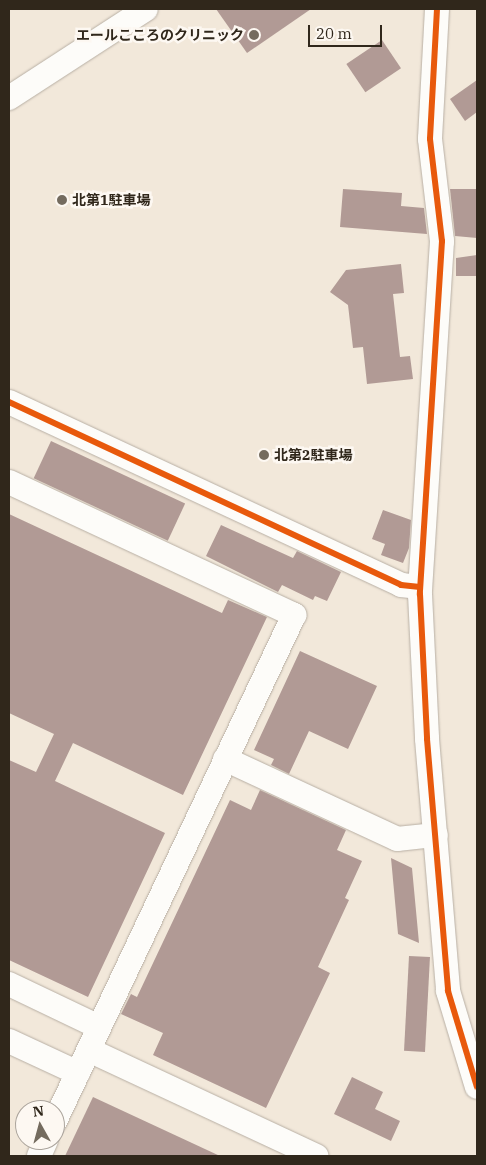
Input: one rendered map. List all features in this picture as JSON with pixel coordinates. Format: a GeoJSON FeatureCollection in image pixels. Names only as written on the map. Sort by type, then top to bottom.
{"type":"FeatureCollection","features":[{"type":"Feature","properties":{"kind":"street"},"geometry":{"type":"LineString","coordinates":[[9,98],[146,9]]}},
{"type":"Feature","properties":{"kind":"street"},"geometry":{"type":"LineString","coordinates":[[437,9],[430,139],[442,241],[420,587],[448,990],[477,1087]]}},
{"type":"Feature","properties":{"kind":"street"},"geometry":{"type":"LineString","coordinates":[[9,402],[402,585],[420,587]]}},
{"type":"Feature","properties":{"kind":"street"},"geometry":{"type":"LineString","coordinates":[[9,482],[294,615],[65,1100]]}},
{"type":"Feature","properties":{"kind":"street"},"geometry":{"type":"LineString","coordinates":[[225,759],[397,839],[436,835]]}},
{"type":"Feature","properties":{"kind":"street"},"geometry":{"type":"LineString","coordinates":[[9,984],[100,1027]]}},
{"type":"Feature","properties":{"kind":"street"},"geometry":{"type":"LineString","coordinates":[[9,1040],[78,1073]]}},
{"type":"Feature","properties":{"kind":"street"},"geometry":{"type":"LineString","coordinates":[[89,1050],[286,1150],[316,1156]]}},
{"type":"Feature","properties":{"kind":"building","name":"エールこころのクリニック"},"geometry":{"type":"Polygon","coordinates":[[[216,9],[311,9],[247,53],[216,9]]]}},
{"type":"Feature","properties":{"kind":"building"},"geometry":{"type":"Polygon","coordinates":[[[382,40],[401,68],[365,92],[346,64],[382,40]]]}},
{"type":"Feature","properties":{"kind":"building"},"geometry":{"type":"Polygon","coordinates":[[[477,80],[477,112],[465,121],[450,99],[477,80]]]}},
{"type":"Feature","properties":{"kind":"building"},"geometry":{"type":"Polygon","coordinates":[[[343,189],[402,193],[401,206],[424,208],[427,234],[340,227],[343,189]]]}},
{"type":"Feature","properties":{"kind":"building"},"geometry":{"type":"Polygon","coordinates":[[[450,189],[477,189],[477,238],[455,236],[450,189]]]}},
{"type":"Feature","properties":{"kind":"building"},"geometry":{"type":"Polygon","coordinates":[[[477,255],[477,276],[456,276],[456,258],[477,255]]]}},
{"type":"Feature","properties":{"kind":"building"},"geometry":{"type":"Polygon","coordinates":[[[401,264],[404,293],[393,294],[400,357],[410,356],[413,379],[367,384],[363,347],[353,348],[348,305],[330,292],[346,270],[401,264]]]}},
{"type":"Feature","properties":{"kind":"building"},"geometry":{"type":"Polygon","coordinates":[[[51,441],[185,504],[168,541],[34,478],[51,441]]]}},
{"type":"Feature","properties":{"kind":"building"},"geometry":{"type":"Polygon","coordinates":[[[383,510],[411,520],[409,548],[403,563],[381,555],[385,544],[372,539],[383,510]]]}},
{"type":"Feature","properties":{"kind":"building"},"geometry":{"type":"Polygon","coordinates":[[[9,514],[222,613],[228,600],[267,617],[183,795],[73,743],[55,781],[165,833],[88,997],[9,960],[9,760],[36,772],[54,734],[9,713],[9,514]]]}},
{"type":"Feature","properties":{"kind":"building"},"geometry":{"type":"Polygon","coordinates":[[[221,525],[293,558],[297,551],[341,572],[327,601],[315,596],[313,600],[282,585],[278,592],[206,556],[221,525]]]}},
{"type":"Feature","properties":{"kind":"building"},"geometry":{"type":"Polygon","coordinates":[[[300,651],[377,686],[348,749],[309,731],[289,774],[271,765],[274,759],[254,750],[300,651]]]}},
{"type":"Feature","properties":{"kind":"building"},"geometry":{"type":"Polygon","coordinates":[[[260,790],[346,830],[337,850],[362,861],[345,898],[349,900],[318,967],[330,973],[266,1108],[153,1055],[163,1033],[121,1014],[131,994],[137,997],[230,800],[251,810],[260,790]]]}},
{"type":"Feature","properties":{"kind":"building"},"geometry":{"type":"Polygon","coordinates":[[[391,858],[412,868],[419,943],[398,934],[391,858]]]}},
{"type":"Feature","properties":{"kind":"building"},"geometry":{"type":"Polygon","coordinates":[[[409,956],[430,957],[425,1052],[404,1051],[409,956]]]}},
{"type":"Feature","properties":{"kind":"building"},"geometry":{"type":"Polygon","coordinates":[[[352,1077],[383,1092],[375,1109],[400,1121],[391,1141],[334,1114],[352,1077]]]}},
{"type":"Feature","properties":{"kind":"building"},"geometry":{"type":"Polygon","coordinates":[[[93,1097],[220,1156],[65,1156],[93,1097]]]}},
{"type":"Feature","properties":{"kind":"cycle path"},"geometry":{"type":"LineString","coordinates":[[437,9],[430,139],[442,241],[420,594],[427,739],[448,991],[477,1087]]}},
{"type":"Feature","properties":{"kind":"cycle path"},"geometry":{"type":"LineString","coordinates":[[9,402],[401,585],[420,587]]}},
{"type":"Feature","properties":{"kind":"place","name":"エールこころのクリニック"},"geometry":{"type":"Point","coordinates":[254,35]}},
{"type":"Feature","properties":{"kind":"place","name":"北第1駐車場"},"geometry":{"type":"Point","coordinates":[62,200]}},
{"type":"Feature","properties":{"kind":"place","name":"北第2駐車場"},"geometry":{"type":"Point","coordinates":[264,455]}}]}
